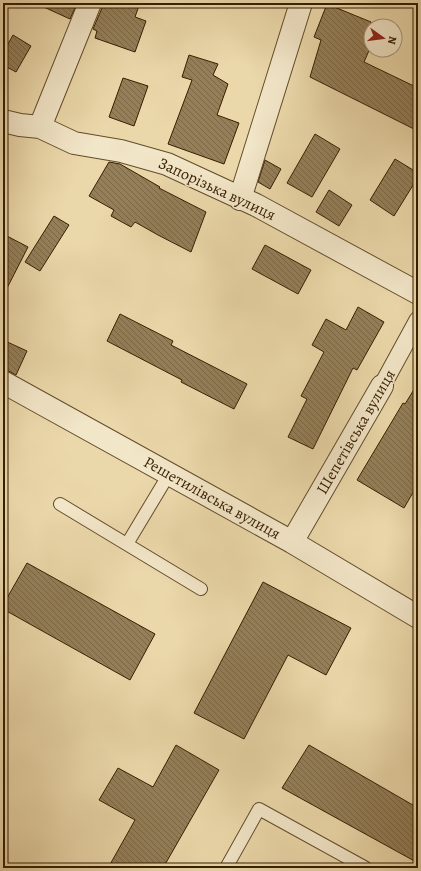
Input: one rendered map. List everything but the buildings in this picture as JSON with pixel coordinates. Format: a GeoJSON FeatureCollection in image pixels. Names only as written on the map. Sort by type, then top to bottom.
{"type":"FeatureCollection","features":[{"type":"Feature","properties":{"kind":"street"},"geometry":{"type":"LineString","coordinates":[[40,128],[90,3]]}},
{"type":"Feature","properties":{"kind":"street"},"geometry":{"type":"LineString","coordinates":[[240,199],[301,3]]}},
{"type":"Feature","properties":{"kind":"street","name":"Запорізька вулиця"},"geometry":{"type":"LineString","coordinates":[[3,121],[40,128],[74,143],[121,151],[167,164],[263,209],[418,293]]}},
{"type":"Feature","properties":{"kind":"street","name":"Шепетівська вулиця"},"geometry":{"type":"LineString","coordinates":[[292,542],[382,386],[418,320]]}},
{"type":"Feature","properties":{"kind":"street","name":"Решетилівська вулиця"},"geometry":{"type":"LineString","coordinates":[[3,382],[292,542],[418,617]]}},
{"type":"Feature","properties":{"kind":"lane"},"geometry":{"type":"LineString","coordinates":[[127,544],[169,474]]}},
{"type":"Feature","properties":{"kind":"lane"},"geometry":{"type":"LineString","coordinates":[[60,504],[201,589]]}},
{"type":"Feature","properties":{"kind":"lane"},"geometry":{"type":"LineString","coordinates":[[226,868],[259,809],[366,868]]}}]}
